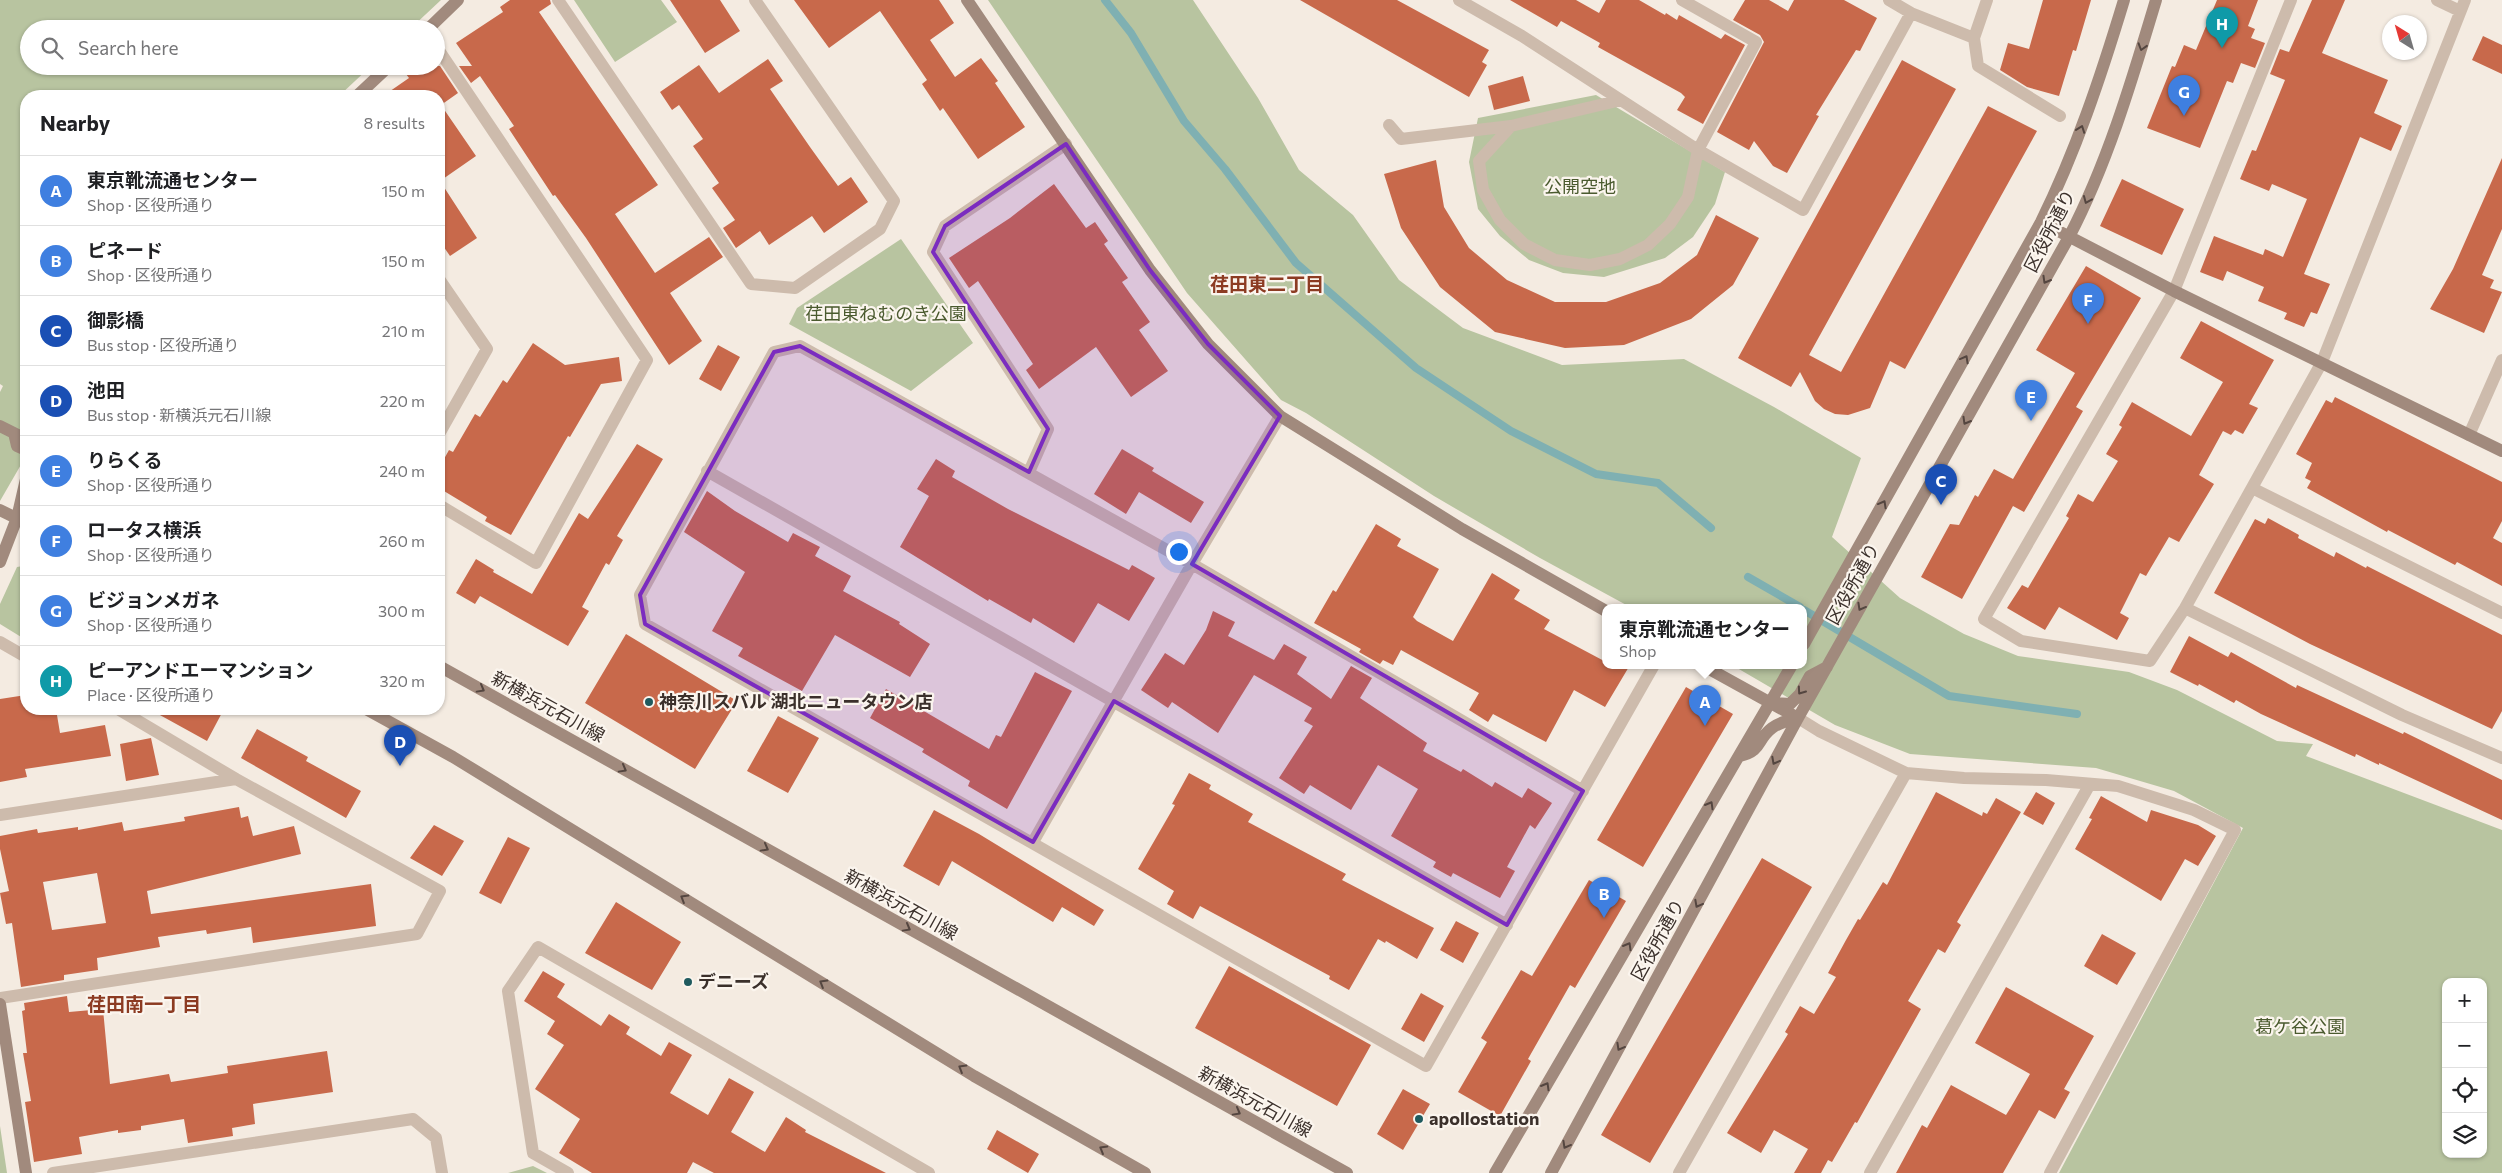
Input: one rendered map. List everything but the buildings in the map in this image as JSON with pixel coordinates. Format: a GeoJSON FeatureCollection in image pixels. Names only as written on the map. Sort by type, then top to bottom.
{"type":"FeatureCollection","features":[{"type":"Feature","properties":{"kind":"street"},"geometry":{"type":"LineString","coordinates":[[437,20],[458,0]]}},
{"type":"Feature","properties":{"kind":"street"},"geometry":{"type":"LineString","coordinates":[[558,0],[751,284],[795,288],[880,229],[894,202],[755,0]]}},
{"type":"Feature","properties":{"kind":"street"},"geometry":{"type":"LineString","coordinates":[[967,0],[1150,270],[1208,344],[1280,416],[1462,529],[1602,609]]}},
{"type":"Feature","properties":{"kind":"street"},"geometry":{"type":"LineString","coordinates":[[1459,0],[1522,36],[1698,150],[1804,210],[1911,12]]}},
{"type":"Feature","properties":{"kind":"street"},"geometry":{"type":"LineString","coordinates":[[1511,126],[1480,161],[1483,190],[1500,220],[1524,244],[1555,260],[1590,266],[1620,259],[1648,246],[1670,224],[1688,197],[1698,150],[1756,42],[1682,0]]}},
{"type":"Feature","properties":{"kind":"street"},"geometry":{"type":"LineString","coordinates":[[1889,0],[1911,12],[1974,38]]}},
{"type":"Feature","properties":{"kind":"street"},"geometry":{"type":"LineString","coordinates":[[1987,0],[1974,38],[1978,66],[2060,116]]}},
{"type":"Feature","properties":{"kind":"street","name":"区役所通り"},"geometry":{"type":"LineString","coordinates":[[1807,639],[2041,222],[2072,152],[2124,0]]}},
{"type":"Feature","properties":{"kind":"street","name":"区役所通り"},"geometry":{"type":"LineString","coordinates":[[1551,1173],[1798,718],[2069,237],[2102,164],[2131,84],[2156,0]]}},
{"type":"Feature","properties":{"kind":"street"},"geometry":{"type":"LineString","coordinates":[[2291,0],[2174,291],[1984,620],[2020,641],[2150,661],[2185,608],[2322,362],[2463,6],[2437,0]]}},
{"type":"Feature","properties":{"kind":"street"},"geometry":{"type":"LineString","coordinates":[[445,59],[647,360],[536,563],[445,509]]}},
{"type":"Feature","properties":{"kind":"street"},"geometry":{"type":"LineString","coordinates":[[363,90],[379,75]]}},
{"type":"Feature","properties":{"kind":"street"},"geometry":{"type":"LineString","coordinates":[[1389,125],[1401,139],[1511,126],[1621,100]]}},
{"type":"Feature","properties":{"kind":"street"},"geometry":{"type":"LineString","coordinates":[[1029,472],[1048,429],[933,252],[945,226],[1066,144]]}},
{"type":"Feature","properties":{"kind":"street"},"geometry":{"type":"LineString","coordinates":[[2041,222],[2174,291],[2502,451]]}},
{"type":"Feature","properties":{"kind":"street"},"geometry":{"type":"LineString","coordinates":[[445,288],[487,349],[445,423]]}},
{"type":"Feature","properties":{"kind":"street"},"geometry":{"type":"LineString","coordinates":[[1583,791],[1192,564],[800,346],[774,352],[640,595],[645,624],[1034,842],[1426,1066],[1507,925],[1583,791],[1652,669]]}},
{"type":"Feature","properties":{"kind":"street"},"geometry":{"type":"LineString","coordinates":[[2469,435],[2502,360]]}},
{"type":"Feature","properties":{"kind":"street"},"geometry":{"type":"LineString","coordinates":[[1034,842],[1192,564],[1280,416]]}},
{"type":"Feature","properties":{"kind":"street"},"geometry":{"type":"LineString","coordinates":[[0,426],[20,436]]}},
{"type":"Feature","properties":{"kind":"street"},"geometry":{"type":"LineString","coordinates":[[14,433],[17,446],[20,447]]}},
{"type":"Feature","properties":{"kind":"street"},"geometry":{"type":"LineString","coordinates":[[707,471],[1507,925]]}},
{"type":"Feature","properties":{"kind":"street"},"geometry":{"type":"LineString","coordinates":[[2252,488],[2502,613]]}},
{"type":"Feature","properties":{"kind":"street"},"geometry":{"type":"LineString","coordinates":[[0,510],[20,520]]}},
{"type":"Feature","properties":{"kind":"street"},"geometry":{"type":"LineString","coordinates":[[0,562],[20,525]]}},
{"type":"Feature","properties":{"kind":"street"},"geometry":{"type":"LineString","coordinates":[[2185,608],[2402,716],[2502,758]]}},
{"type":"Feature","properties":{"kind":"street"},"geometry":{"type":"LineString","coordinates":[[0,642],[20,654]]}},
{"type":"Feature","properties":{"kind":"street"},"geometry":{"type":"LineString","coordinates":[[1770,703],[1790,704],[1800,694],[1810,676],[1827,667]]}},
{"type":"Feature","properties":{"kind":"street","name":"新横浜元石川線"},"geometry":{"type":"LineString","coordinates":[[445,669],[1348,1173]]}},
{"type":"Feature","properties":{"kind":"street"},"geometry":{"type":"LineString","coordinates":[[1709,669],[1819,731],[1906,773],[1964,778],[2046,780],[2118,786],[2194,810],[2235,830],[2050,1173]]}},
{"type":"Feature","properties":{"kind":"street","name":"区役所通り"},"geometry":{"type":"LineString","coordinates":[[1495,1173],[1790,669]]}},
{"type":"Feature","properties":{"kind":"street"},"geometry":{"type":"LineString","coordinates":[[0,998],[417,934],[440,891],[236,779],[128,715]]}},
{"type":"Feature","properties":{"kind":"street"},"geometry":{"type":"LineString","coordinates":[[377,715],[453,757],[974,1076],[1145,1173]]}},
{"type":"Feature","properties":{"kind":"street"},"geometry":{"type":"LineString","coordinates":[[1740,756],[1753,752],[1770,729],[1782,721],[1798,718]]}},
{"type":"Feature","properties":{"kind":"street"},"geometry":{"type":"LineString","coordinates":[[1679,1173],[1906,773]]}},
{"type":"Feature","properties":{"kind":"street"},"geometry":{"type":"LineString","coordinates":[[0,815],[236,779]]}},
{"type":"Feature","properties":{"kind":"street"},"geometry":{"type":"LineString","coordinates":[[1870,1173],[2090,784]]}},
{"type":"Feature","properties":{"kind":"street"},"geometry":{"type":"LineString","coordinates":[[568,1173],[533,1153],[508,991],[538,946],[929,1173]]}},
{"type":"Feature","properties":{"kind":"street"},"geometry":{"type":"LineString","coordinates":[[0,1004],[26,1173]]}},
{"type":"Feature","properties":{"kind":"street"},"geometry":{"type":"LineString","coordinates":[[53,1173],[413,1119],[436,1138],[442,1173]]}},
{"type":"Feature","properties":{"kind":"highlighted area"},"geometry":{"type":"Polygon","coordinates":[[[1066,144],[1150,270],[1208,344],[1280,416],[1192,564],[1583,791],[1507,925],[1114,701],[1033,842],[645,624],[640,595],[774,352],[800,346],[1029,472],[1048,429],[933,252],[945,226],[1066,144]]]}},
{"type":"Feature","properties":{"kind":"green space"},"geometry":{"type":"Polygon","coordinates":[[[0,0],[441,0],[420,20],[20,20],[20,75],[361,75],[345,90],[20,90],[20,466],[0,501],[0,392],[3,386],[0,384],[0,0]]]}},
{"type":"Feature","properties":{"kind":"green space"},"geometry":{"type":"Polygon","coordinates":[[[574,0],[661,0],[677,22],[615,62],[574,0]]]}},
{"type":"Feature","properties":{"kind":"green space","name":"葛ケ谷公園"},"geometry":{"type":"Polygon","coordinates":[[[988,0],[1193,0],[1258,98],[1299,170],[1353,215],[1399,280],[1463,328],[1562,365],[1684,359],[1774,407],[1861,458],[1832,537],[1900,598],[1964,634],[2018,656],[2129,672],[2177,690],[2277,741],[2313,744],[2306,756],[2502,830],[2502,1173],[2059,1173],[2243,828],[2174,791],[2096,768],[1910,754],[1835,725],[1739,669],[1807,669],[1807,604],[1624,604],[1540,558],[1434,496],[1306,413],[1281,400],[1187,293],[988,0]]]}},
{"type":"Feature","properties":{"kind":"green space","name":"公開空地"},"geometry":{"type":"Polygon","coordinates":[[[1596,95],[1725,172],[1715,204],[1693,237],[1665,258],[1604,277],[1563,273],[1529,260],[1500,236],[1478,209],[1469,162],[1478,118],[1596,95]]]}},
{"type":"Feature","properties":{"kind":"green space","name":"荏田東ねむのき公園"},"geometry":{"type":"Polygon","coordinates":[[[901,239],[973,343],[911,391],[789,324],[797,308],[901,239]]]}},
{"type":"Feature","properties":{"kind":"green space"},"geometry":{"type":"Polygon","coordinates":[[[20,566],[20,636],[0,624],[0,604],[17,567],[20,566]]]}},
{"type":"Feature","properties":{"kind":"green space"},"geometry":{"type":"Polygon","coordinates":[[[0,1126],[7,1173],[0,1173],[0,1126]]]}},
{"type":"Feature","properties":{"kind":"green space"},"geometry":{"type":"Polygon","coordinates":[[[533,1166],[547,1173],[508,1173],[533,1166]]]}},
{"type":"Feature","properties":{"kind":"waterway"},"geometry":{"type":"LineString","coordinates":[[1105,0],[1131,33],[1184,121],[1225,169],[1296,263],[1416,368],[1511,431],[1596,474],[1658,483],[1711,528]]}},
{"type":"Feature","properties":{"kind":"waterway"},"geometry":{"type":"LineString","coordinates":[[1748,577],[1795,604]]}},
{"type":"Feature","properties":{"kind":"waterway"},"geometry":{"type":"LineString","coordinates":[[1807,612],[1949,696],[2077,714]]}},
{"type":"Feature","properties":{"kind":"place","name":"ピーアンドエーマンション"},"geometry":{"type":"Point","coordinates":[2222,48]}},
{"type":"Feature","properties":{"kind":"place","name":"ビジョンメガネ"},"geometry":{"type":"Point","coordinates":[2184,116]}},
{"type":"Feature","properties":{"kind":"place","name":"ロータス横浜"},"geometry":{"type":"Point","coordinates":[2088,324]}},
{"type":"Feature","properties":{"kind":"place","name":"りらくる"},"geometry":{"type":"Point","coordinates":[2031,421]}},
{"type":"Feature","properties":{"kind":"place","name":"御影橋"},"geometry":{"type":"Point","coordinates":[1941,505]}},
{"type":"Feature","properties":{"kind":"place","name":"神奈川スバル 湖北ニュータウン店"},"geometry":{"type":"Point","coordinates":[649,702]}},
{"type":"Feature","properties":{"kind":"place","name":"東京靴流通センター"},"geometry":{"type":"Point","coordinates":[1705,726]}},
{"type":"Feature","properties":{"kind":"place","name":"池田"},"geometry":{"type":"Point","coordinates":[400,766]}},
{"type":"Feature","properties":{"kind":"place","name":"ピネード"},"geometry":{"type":"Point","coordinates":[1604,918]}},
{"type":"Feature","properties":{"kind":"place","name":"デニーズ"},"geometry":{"type":"Point","coordinates":[688,982]}},
{"type":"Feature","properties":{"kind":"place","name":"apollostation"},"geometry":{"type":"Point","coordinates":[1419,1119]}},
{"type":"Feature","properties":{"kind":"district","name":"荏田東二丁目"},"geometry":{"type":"Point","coordinates":[1267,284]}},
{"type":"Feature","properties":{"kind":"district","name":"荏田南一丁目"},"geometry":{"type":"Point","coordinates":[144,1004]}}]}
